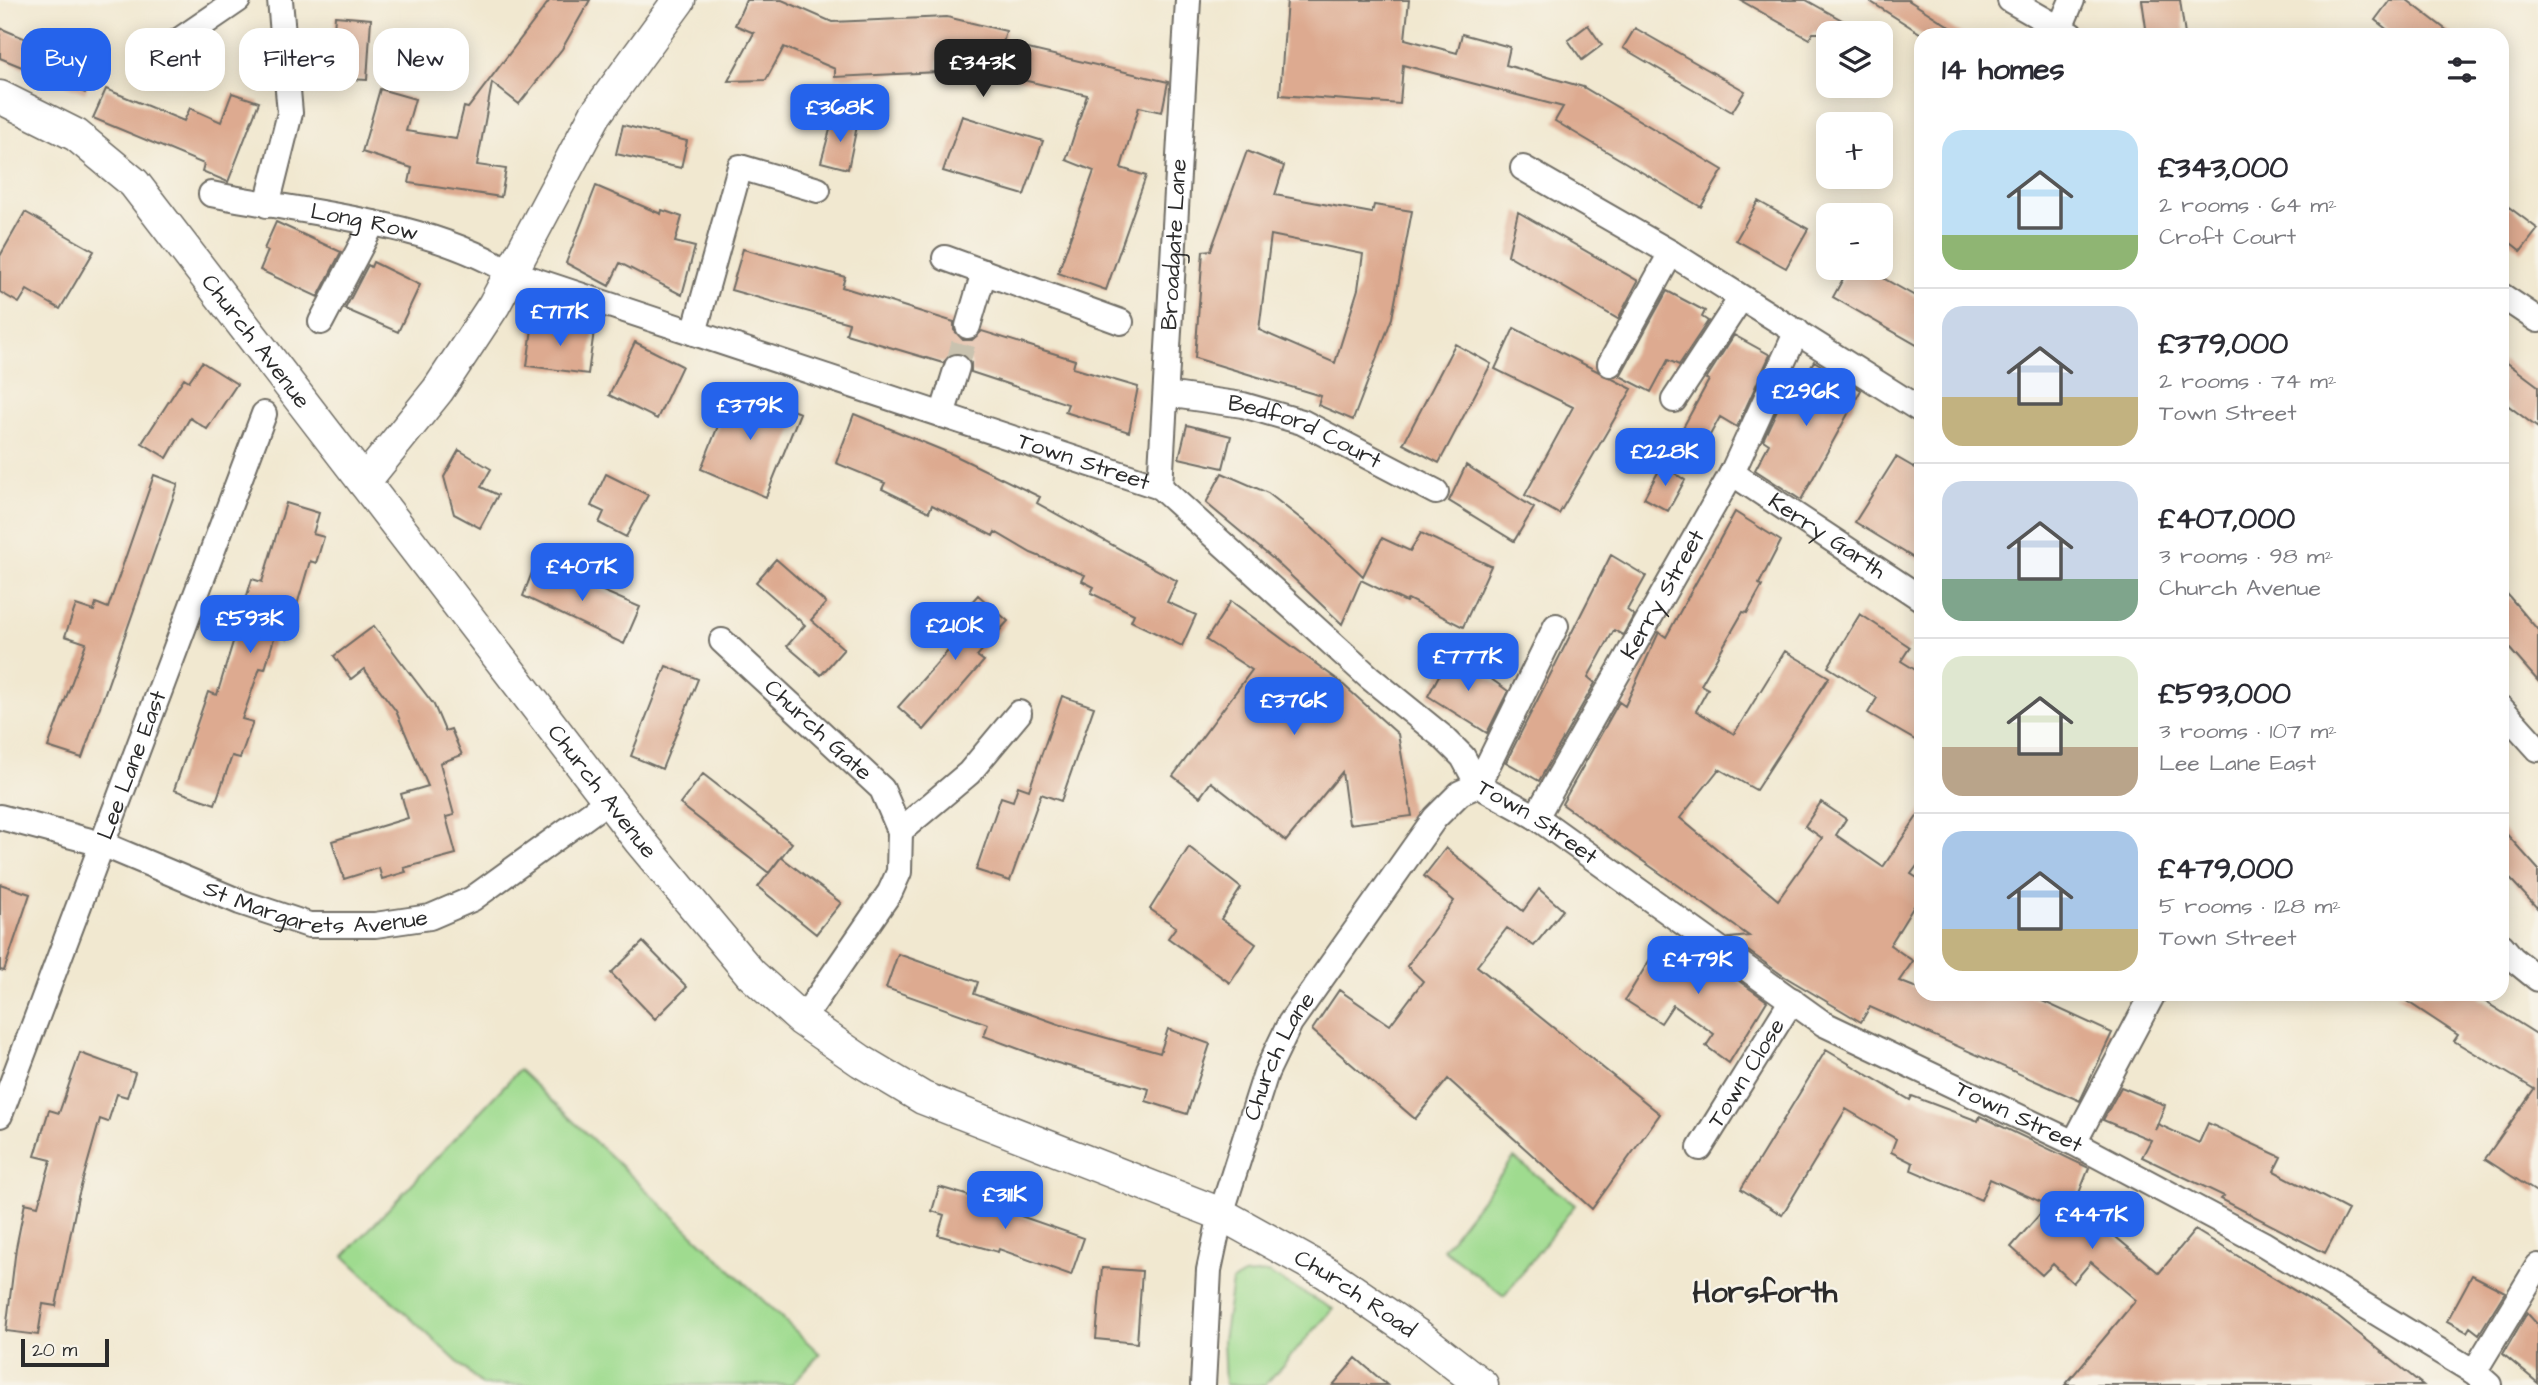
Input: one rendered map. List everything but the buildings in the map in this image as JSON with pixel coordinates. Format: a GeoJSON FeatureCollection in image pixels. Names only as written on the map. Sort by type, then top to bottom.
{"type":"FeatureCollection","features":[{"type":"Feature","properties":{"kind":"street"},"geometry":{"type":"LineString","coordinates":[[197,28],[238,0]]}},
{"type":"Feature","properties":{"kind":"street"},"geometry":{"type":"LineString","coordinates":[[267,205],[290,113],[281,0]]}},
{"type":"Feature","properties":{"kind":"street"},"geometry":{"type":"LineString","coordinates":[[364,482],[438,390],[495,305],[595,115],[679,0]]}},
{"type":"Feature","properties":{"kind":"street","name":"Broadgate Lane"},"geometry":{"type":"LineString","coordinates":[[1160,487],[1188,0]]}},
{"type":"Feature","properties":{"kind":"street"},"geometry":{"type":"LineString","coordinates":[[2010,0],[2061,28]]}},
{"type":"Feature","properties":{"kind":"street"},"geometry":{"type":"LineString","coordinates":[[2067,28],[2072,0]]}},
{"type":"Feature","properties":{"kind":"street","name":"Church Avenue"},"geometry":{"type":"LineString","coordinates":[[0,97],[76,135],[134,183],[609,800],[751,974],[802,1020],[923,1098],[1221,1214]]}},
{"type":"Feature","properties":{"kind":"street"},"geometry":{"type":"LineString","coordinates":[[694,333],[740,167],[818,190]]}},
{"type":"Feature","properties":{"kind":"street"},"geometry":{"type":"LineString","coordinates":[[1523,168],[1671,253],[1911,405]]}},
{"type":"Feature","properties":{"kind":"street","name":"Long Row"},"geometry":{"type":"LineString","coordinates":[[211,194],[373,223],[443,241],[510,272]]}},
{"type":"Feature","properties":{"kind":"street"},"geometry":{"type":"LineString","coordinates":[[321,322],[373,223]]}},
{"type":"Feature","properties":{"kind":"street"},"geometry":{"type":"LineString","coordinates":[[1610,364],[1671,253]]}},
{"type":"Feature","properties":{"kind":"street"},"geometry":{"type":"LineString","coordinates":[[946,258],[1121,322]]}},
{"type":"Feature","properties":{"kind":"street","name":"Town Street"},"geometry":{"type":"LineString","coordinates":[[510,272],[1160,487],[1369,677],[1444,738],[1463,757],[1478,785],[1536,817],[1824,1024],[2074,1143],[2262,1243],[2481,1379]]}},
{"type":"Feature","properties":{"kind":"street"},"geometry":{"type":"LineString","coordinates":[[968,326],[984,272]]}},
{"type":"Feature","properties":{"kind":"street"},"geometry":{"type":"LineString","coordinates":[[1674,400],[1741,298]]}},
{"type":"Feature","properties":{"kind":"street"},"geometry":{"type":"LineString","coordinates":[[2509,301],[2538,320]]}},
{"type":"Feature","properties":{"kind":"street","name":"Kerry Street"},"geometry":{"type":"LineString","coordinates":[[1536,817],[1732,474],[1797,331]]}},
{"type":"Feature","properties":{"kind":"street"},"geometry":{"type":"LineString","coordinates":[[942,415],[957,367]]}},
{"type":"Feature","properties":{"kind":"street","name":"Bedford Court"},"geometry":{"type":"LineString","coordinates":[[1166,394],[1243,405],[1301,422],[1436,492]]}},
{"type":"Feature","properties":{"kind":"street","name":"Lee Lane East"},"geometry":{"type":"LineString","coordinates":[[0,1115],[264,414]]}},
{"type":"Feature","properties":{"kind":"street","name":"Kerry Garth"},"geometry":{"type":"LineString","coordinates":[[1732,474],[1914,594]]}},
{"type":"Feature","properties":{"kind":"street"},"geometry":{"type":"LineString","coordinates":[[1478,785],[1556,626]]}},
{"type":"Feature","properties":{"kind":"street","name":"Church Gate"},"geometry":{"type":"LineString","coordinates":[[722,641],[882,789],[900,831],[899,872],[890,892],[802,1020]]}},
{"type":"Feature","properties":{"kind":"street"},"geometry":{"type":"LineString","coordinates":[[900,831],[969,773],[1019,713]]}},
{"type":"Feature","properties":{"kind":"street"},"geometry":{"type":"LineString","coordinates":[[2509,717],[2538,749]]}},
{"type":"Feature","properties":{"kind":"street","name":"Church Lane"},"geometry":{"type":"LineString","coordinates":[[1203,1385],[1209,1270],[1221,1214],[1266,1073],[1290,1023],[1435,818],[1460,793],[1478,785]]}},
{"type":"Feature","properties":{"kind":"street","name":"St Margarets Avenue"},"geometry":{"type":"LineString","coordinates":[[0,817],[102,844],[240,902],[309,925],[375,925],[430,917],[472,899],[609,800]]}},
{"type":"Feature","properties":{"kind":"street"},"geometry":{"type":"LineString","coordinates":[[2509,954],[2538,979]]}},
{"type":"Feature","properties":{"kind":"street","name":"Town Close"},"geometry":{"type":"LineString","coordinates":[[1700,1148],[1792,1000]]}},
{"type":"Feature","properties":{"kind":"street"},"geometry":{"type":"LineString","coordinates":[[2074,1143],[2149,1001]]}},
{"type":"Feature","properties":{"kind":"street","name":"Church Road"},"geometry":{"type":"LineString","coordinates":[[1221,1214],[1327,1273],[1420,1337],[1482,1385]]}},
{"type":"Feature","properties":{"kind":"street"},"geometry":{"type":"LineString","coordinates":[[2481,1379],[2538,1266]]}},
{"type":"Feature","properties":{"kind":"green space"},"geometry":{"type":"Polygon","coordinates":[[[519,1070],[820,1354],[791,1385],[482,1385],[344,1256],[519,1070]]]}},
{"type":"Feature","properties":{"kind":"green space"},"geometry":{"type":"Polygon","coordinates":[[[1514,1158],[1575,1205],[1504,1296],[1443,1249],[1514,1158]]]}},
{"type":"Feature","properties":{"kind":"green space"},"geometry":{"type":"Polygon","coordinates":[[[1268,1273],[1333,1309],[1265,1385],[1225,1385],[1223,1340],[1232,1282],[1244,1275],[1268,1273]]]}},
{"type":"Feature","properties":{"kind":"tunnel"},"geometry":{"type":"LineString","coordinates":[[957,367],[968,326]]}},
{"type":"Feature","properties":{"kind":"district","name":"Horsforth"},"geometry":{"type":"Point","coordinates":[1765,1293]}}]}
